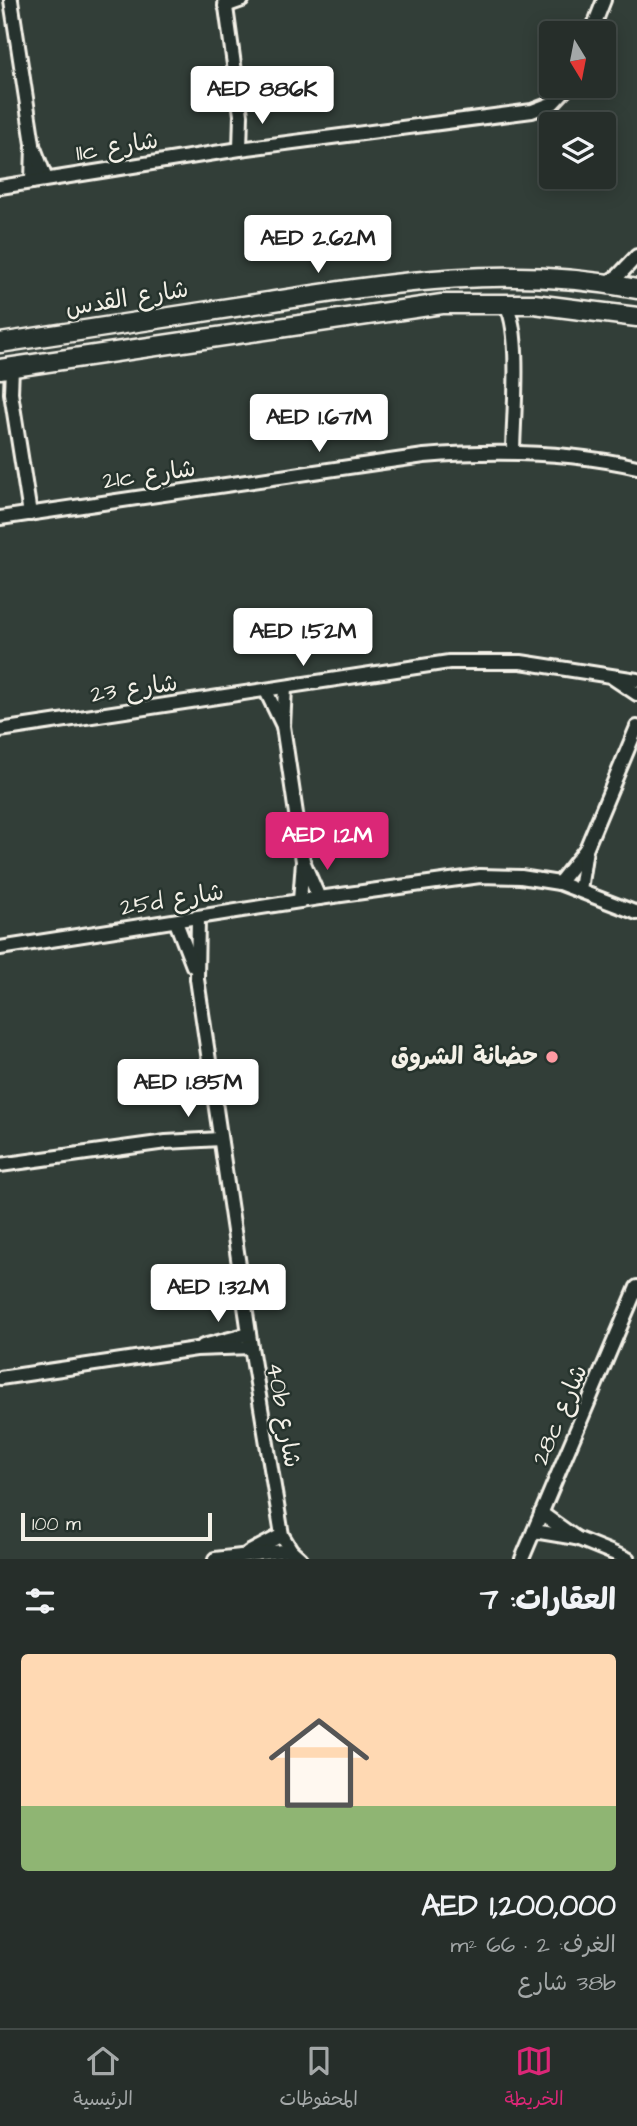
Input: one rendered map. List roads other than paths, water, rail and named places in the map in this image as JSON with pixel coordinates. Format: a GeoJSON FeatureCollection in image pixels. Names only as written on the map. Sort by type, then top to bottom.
{"type":"FeatureCollection","features":[{"type":"Feature","properties":{"kind":"main road","name":"شارع القدس"},"geometry":{"type":"LineString","coordinates":[[0,343],[459,276],[550,276],[637,289]]}},
{"type":"Feature","properties":{"kind":"main road"},"geometry":{"type":"LineString","coordinates":[[415,306],[411,298],[417,289],[526,281],[550,276]]}},
{"type":"Feature","properties":{"kind":"main road","name":"شارع القدس"},"geometry":{"type":"LineString","coordinates":[[6,368],[415,306],[503,303],[569,307],[637,317]]}},
{"type":"Feature","properties":{"kind":"street"},"geometry":{"type":"LineString","coordinates":[[11,0],[33,144],[32,182]]}},
{"type":"Feature","properties":{"kind":"street"},"geometry":{"type":"LineString","coordinates":[[242,0],[225,3],[246,148]]}},
{"type":"Feature","properties":{"kind":"street"},"geometry":{"type":"LineString","coordinates":[[596,21],[604,0]]}},
{"type":"Feature","properties":{"kind":"street","name":"11c شارع"},"geometry":{"type":"LineString","coordinates":[[0,187],[246,148],[532,111],[553,103],[558,98]]}},
{"type":"Feature","properties":{"kind":"street"},"geometry":{"type":"LineString","coordinates":[[33,144],[46,180]]}},
{"type":"Feature","properties":{"kind":"street"},"geometry":{"type":"LineString","coordinates":[[607,283],[620,275],[637,256]]}},
{"type":"Feature","properties":{"kind":"street"},"geometry":{"type":"LineString","coordinates":[[503,303],[513,320],[515,335],[513,452]]}},
{"type":"Feature","properties":{"kind":"street"},"geometry":{"type":"LineString","coordinates":[[6,368],[30,514]]}},
{"type":"Feature","properties":{"kind":"street","name":"21c شارع"},"geometry":{"type":"LineString","coordinates":[[0,518],[424,456],[513,452],[591,458],[637,467]]}},
{"type":"Feature","properties":{"kind":"street","name":"شارع 23"},"geometry":{"type":"LineString","coordinates":[[0,730],[449,662],[521,662],[637,680]]}},
{"type":"Feature","properties":{"kind":"street","name":"شارع 23"},"geometry":{"type":"LineString","coordinates":[[607,674],[637,694]]}},
{"type":"Feature","properties":{"kind":"street"},"geometry":{"type":"LineString","coordinates":[[285,688],[283,726],[303,861],[300,901]]}},
{"type":"Feature","properties":{"kind":"street"},"geometry":{"type":"LineString","coordinates":[[266,691],[283,726]]}},
{"type":"Feature","properties":{"kind":"street"},"geometry":{"type":"LineString","coordinates":[[580,890],[586,849],[637,727]]}},
{"type":"Feature","properties":{"kind":"street"},"geometry":{"type":"LineString","coordinates":[[559,883],[586,849]]}},
{"type":"Feature","properties":{"kind":"street"},"geometry":{"type":"LineString","coordinates":[[303,861],[319,898]]}},
{"type":"Feature","properties":{"kind":"street","name":"25d شارع"},"geometry":{"type":"LineString","coordinates":[[0,948],[319,898],[480,876],[521,877],[559,883],[637,913]]}},
{"type":"Feature","properties":{"kind":"street","name":"40b شارع"},"geometry":{"type":"LineString","coordinates":[[198,918],[197,979],[250,1341],[282,1535],[296,1555]]}},
{"type":"Feature","properties":{"kind":"street","name":"40b شارع"},"geometry":{"type":"LineString","coordinates":[[176,922],[197,979]]}},
{"type":"Feature","properties":{"kind":"street"},"geometry":{"type":"LineString","coordinates":[[0,1166],[219,1134]]}},
{"type":"Feature","properties":{"kind":"street","name":"28c شارع"},"geometry":{"type":"LineString","coordinates":[[522,1559],[637,1287]]}},
{"type":"Feature","properties":{"kind":"street"},"geometry":{"type":"LineString","coordinates":[[0,1378],[250,1341]]}},
{"type":"Feature","properties":{"kind":"street"},"geometry":{"type":"LineString","coordinates":[[541,1513],[576,1538]]}},
{"type":"Feature","properties":{"kind":"street"},"geometry":{"type":"LineString","coordinates":[[534,1531],[576,1538],[628,1559]]}},
{"type":"Feature","properties":{"kind":"street"},"geometry":{"type":"LineString","coordinates":[[244,1555],[282,1535]]}},
{"type":"Feature","properties":{"kind":"street"},"geometry":{"type":"LineString","coordinates":[[215,1559],[244,1555],[296,1555]]}},
{"type":"Feature","properties":{"kind":"place","name":"حضانة الشروق"},"geometry":{"type":"Point","coordinates":[552,1057]}}]}
